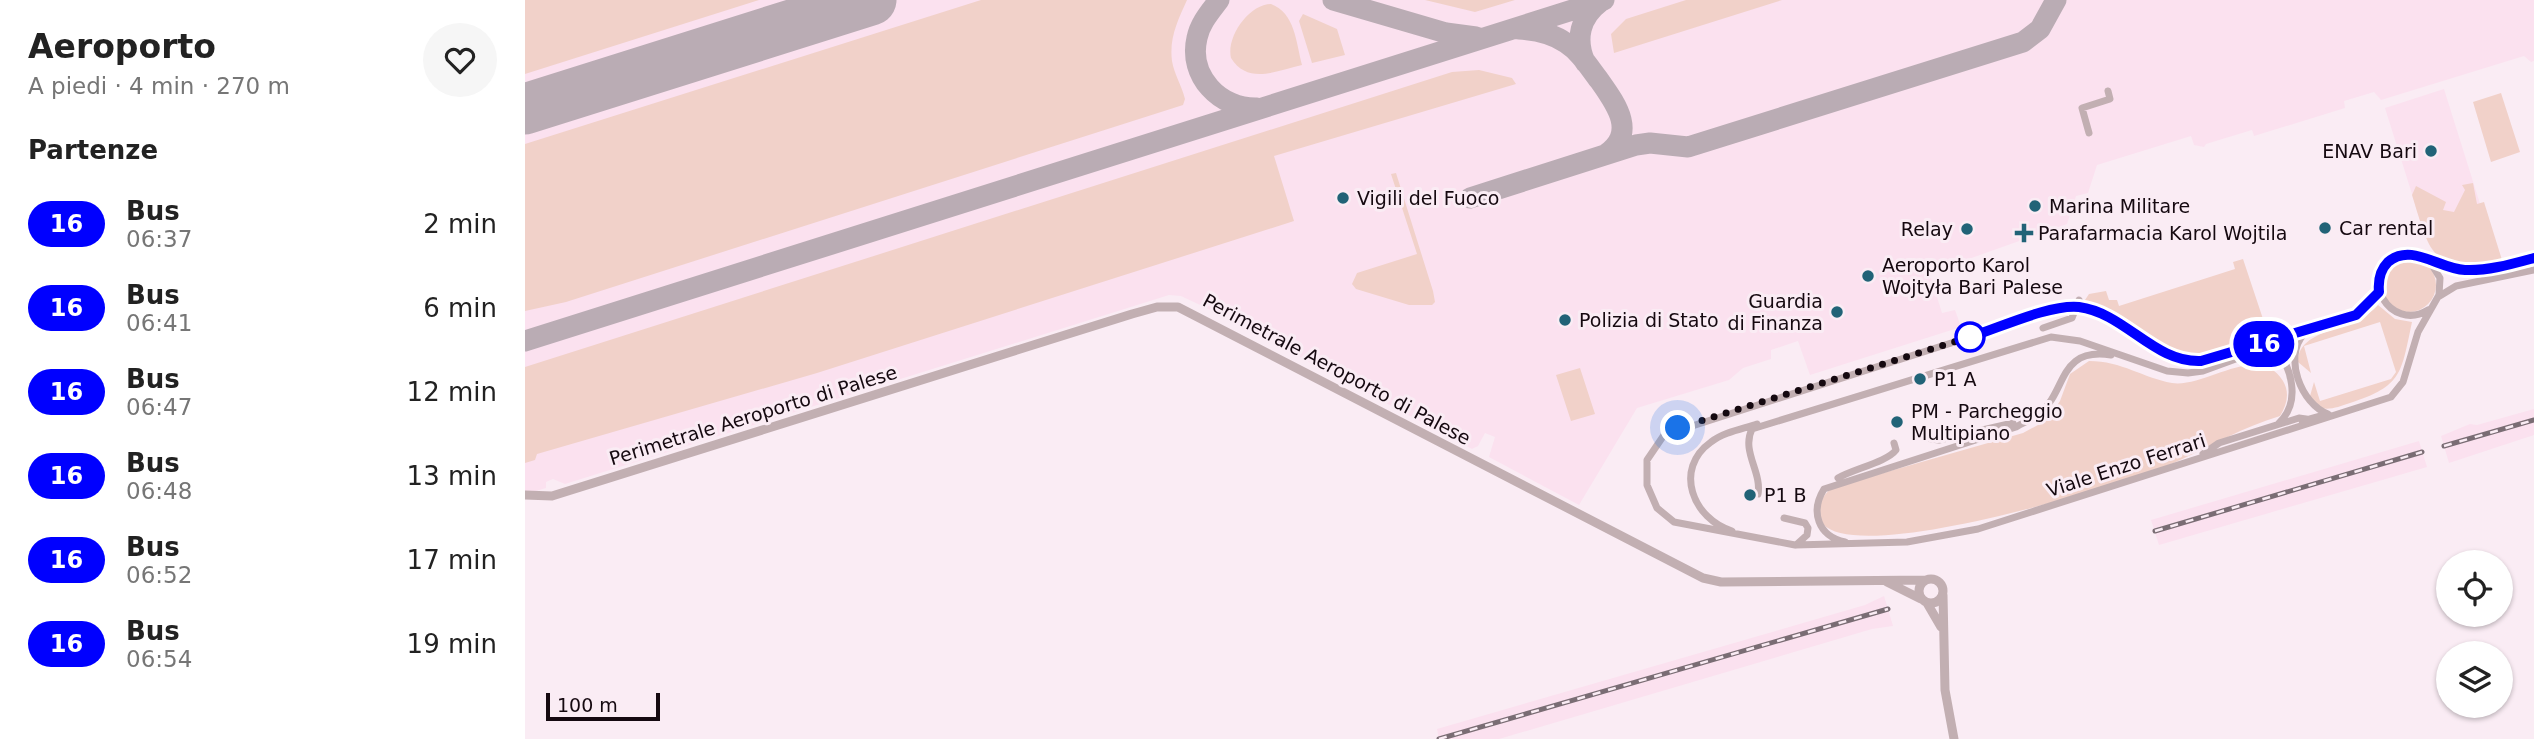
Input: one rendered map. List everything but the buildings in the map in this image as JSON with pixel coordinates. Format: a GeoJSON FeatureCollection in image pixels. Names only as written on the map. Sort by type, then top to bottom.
{"type":"FeatureCollection","features":[{"type":"Feature","properties":{"kind":"street"},"geometry":{"type":"LineString","coordinates":[[2089,133],[2082,108],[2110,99],[2108,91]]}},
{"type":"Feature","properties":{"kind":"street"},"geometry":{"type":"LineString","coordinates":[[2428,309],[2417,315],[2399,314],[2384,303],[2379,292],[2380,274],[2395,257],[2414,254],[2430,262],[2469,270],[2534,258]]}},
{"type":"Feature","properties":{"kind":"street"},"geometry":{"type":"LineString","coordinates":[[2430,262],[2440,280],[2438,297]]}},
{"type":"Feature","properties":{"kind":"street","name":"Viale Enzo Ferrari"},"geometry":{"type":"LineString","coordinates":[[1770,541],[1795,545],[1858,544],[1941,538],[1978,529],[2391,397],[2403,382],[2418,332],[2428,309],[2438,297],[2456,286],[2534,270]]}},
{"type":"Feature","properties":{"kind":"street"},"geometry":{"type":"LineString","coordinates":[[2276,346],[2356,315],[2379,292]]}},
{"type":"Feature","properties":{"kind":"street"},"geometry":{"type":"LineString","coordinates":[[2043,328],[2073,318],[2079,300]]}},
{"type":"Feature","properties":{"kind":"street","name":"Perimetrale Aeroporto di Palese"},"geometry":{"type":"LineString","coordinates":[[525,495],[552,496],[1132,314],[1157,307],[1178,307],[1703,579],[1721,582],[1926,580]]}},
{"type":"Feature","properties":{"kind":"street"},"geometry":{"type":"LineString","coordinates":[[1770,541],[1674,522],[1657,508],[1647,485],[1647,460],[1664,435],[1678,428],[2055,310],[2072,307],[2089,309],[2175,358],[2187,362],[2215,358],[2315,327],[2320,328]]}},
{"type":"Feature","properties":{"kind":"street"},"geometry":{"type":"LineString","coordinates":[[1758,494],[1759,483],[1748,446],[1752,429],[2051,337],[2074,340],[2167,371],[2188,373],[2298,341],[2305,334]]}},
{"type":"Feature","properties":{"kind":"street"},"geometry":{"type":"LineString","coordinates":[[2298,341],[2294,359],[2309,402],[2331,415]]}},
{"type":"Feature","properties":{"kind":"street"},"geometry":{"type":"LineString","coordinates":[[2276,346],[2292,384],[2293,395],[2287,416],[2279,423]]}},
{"type":"Feature","properties":{"kind":"street"},"geometry":{"type":"LineString","coordinates":[[1830,485],[2016,427],[2041,413],[2052,399],[2063,373],[2074,363],[2090,355],[2129,358]]}},
{"type":"Feature","properties":{"kind":"street"},"geometry":{"type":"LineString","coordinates":[[1770,541],[1719,527],[1698,509],[1692,497],[1695,460],[1710,442],[1794,412]]}},
{"type":"Feature","properties":{"kind":"street"},"geometry":{"type":"LineString","coordinates":[[2197,458],[2217,447],[2308,419],[2331,415]]}},
{"type":"Feature","properties":{"kind":"street"},"geometry":{"type":"LineString","coordinates":[[2197,458],[2219,443],[2279,423],[2299,418],[2308,419]]}},
{"type":"Feature","properties":{"kind":"street"},"geometry":{"type":"LineString","coordinates":[[1929,432],[1931,439],[1939,440],[2030,419]]}},
{"type":"Feature","properties":{"kind":"street"},"geometry":{"type":"LineString","coordinates":[[1858,544],[1831,537],[1817,519],[1820,496],[1830,485],[1854,468],[1891,456],[1896,450],[1894,443]]}},
{"type":"Feature","properties":{"kind":"street"},"geometry":{"type":"LineString","coordinates":[[1784,517],[1805,523],[1808,528],[1807,535],[1795,545]]}},
{"type":"Feature","properties":{"kind":"street","name":"Perimetrale Aeroporto di Palese"},"geometry":{"type":"LineString","coordinates":[[1882,580],[1924,601]]}},
{"type":"Feature","properties":{"kind":"street"},"geometry":{"type":"LineString","coordinates":[[1941,627],[1919,588],[1926,580],[1940,583],[1943,595],[1941,627],[1945,690],[1954,739]]}},
{"type":"Feature","properties":{"kind":"street"},"geometry":{"type":"LineString","coordinates":[[1924,601],[1934,603],[1943,595]]}},
{"type":"Feature","properties":{"kind":"shaded area"},"geometry":{"type":"Polygon","coordinates":[[[525,0],[2534,0],[2534,61],[2531,62],[2524,56],[2381,100],[2374,92],[2344,101],[2345,108],[2254,136],[2252,130],[2206,144],[2204,147],[2194,145],[2191,136],[2097,165],[2088,193],[2076,196],[2067,224],[1963,261],[1937,268],[1934,262],[1926,262],[1942,313],[1955,310],[1961,327],[1810,375],[1798,341],[1771,350],[1771,359],[1743,368],[1729,380],[1637,408],[1579,505],[1489,457],[1495,437],[1485,433],[1478,446],[1472,449],[1215,312],[1181,296],[1169,295],[565,484],[553,479],[546,482],[546,488],[533,492],[525,491],[525,0]]]}},
{"type":"Feature","properties":{"kind":"shaded area"},"geometry":{"type":"Polygon","coordinates":[[[525,0],[759,0],[525,74],[525,0]]]}},
{"type":"Feature","properties":{"kind":"shaded area"},"geometry":{"type":"Polygon","coordinates":[[[981,0],[1187,0],[1175,29],[1171,53],[1185,99],[1183,105],[566,302],[525,311],[525,144],[981,0]]]}},
{"type":"Feature","properties":{"kind":"shaded area"},"geometry":{"type":"Polygon","coordinates":[[[1425,0],[1515,0],[1475,12],[1425,0]]]}},
{"type":"Feature","properties":{"kind":"shaded area"},"geometry":{"type":"Polygon","coordinates":[[[1686,0],[1782,0],[1614,53],[1611,34],[1626,19],[1686,0]]]}},
{"type":"Feature","properties":{"kind":"shaded area"},"geometry":{"type":"Polygon","coordinates":[[[1271,4],[1279,8],[1290,21],[1302,65],[1273,73],[1254,74],[1238,66],[1231,58],[1232,41],[1247,16],[1263,5],[1271,4]]]}},
{"type":"Feature","properties":{"kind":"shaded area"},"geometry":{"type":"Polygon","coordinates":[[[1303,14],[1337,29],[1345,55],[1312,63],[1299,21],[1303,14]]]}},
{"type":"Feature","properties":{"kind":"shaded area"},"geometry":{"type":"Polygon","coordinates":[[[1479,70],[1512,78],[1516,84],[1274,156],[1294,221],[817,373],[537,454],[535,460],[525,463],[525,367],[1452,72],[1479,70]]]}},
{"type":"Feature","properties":{"kind":"shaded area","name":"ENAV Bari"},"geometry":{"type":"Polygon","coordinates":[[[2444,89],[2481,207],[2422,226],[2385,108],[2444,89]]]}},
{"type":"Feature","properties":{"kind":"shaded area"},"geometry":{"type":"Polygon","coordinates":[[[2501,93],[2520,152],[2491,162],[2473,102],[2501,93]]]}},
{"type":"Feature","properties":{"kind":"shaded area"},"geometry":{"type":"Polygon","coordinates":[[[1396,173],[1433,291],[1435,302],[1432,305],[1409,305],[1356,289],[1352,284],[1357,273],[1417,254],[1391,174],[1396,173]]]}},
{"type":"Feature","properties":{"kind":"shaded area"},"geometry":{"type":"Polygon","coordinates":[[[2473,183],[2477,204],[2484,202],[2502,260],[2461,264],[2447,261],[2437,255],[2424,233],[2412,195],[2416,186],[2446,202],[2443,210],[2454,212],[2465,190],[2462,185],[2473,183]]]}},
{"type":"Feature","properties":{"kind":"shaded area"},"geometry":{"type":"Polygon","coordinates":[[[2409,258],[2428,266],[2436,285],[2428,304],[2409,312],[2390,304],[2382,285],[2390,266],[2409,258]]]}},
{"type":"Feature","properties":{"kind":"shaded area"},"geometry":{"type":"Polygon","coordinates":[[[2243,259],[2268,334],[2201,356],[2171,351],[2099,308],[2083,303],[2089,294],[2106,291],[2109,300],[2117,300],[2119,306],[2235,269],[2233,262],[2243,259]]]}},
{"type":"Feature","properties":{"kind":"shaded area"},"geometry":{"type":"Polygon","coordinates":[[[2378,305],[2395,319],[2412,322],[2402,366],[2390,383],[2367,397],[2334,408],[2317,407],[2310,396],[2314,382],[2320,401],[2391,379],[2396,372],[2380,322],[2304,346],[2317,336],[2368,314],[2378,305]]]}},
{"type":"Feature","properties":{"kind":"shaded area"},"geometry":{"type":"Polygon","coordinates":[[[2304,346],[2311,373],[2298,362],[2304,346]]]}},
{"type":"Feature","properties":{"kind":"shaded area"},"geometry":{"type":"Polygon","coordinates":[[[2089,361],[2112,364],[2172,383],[2186,383],[2246,365],[2260,365],[2272,370],[2283,381],[2287,398],[2280,416],[2150,472],[2053,502],[1938,529],[1887,535],[1847,534],[1823,524],[1821,503],[1834,487],[2023,433],[2047,420],[2060,401],[2070,374],[2089,361]]]}},
{"type":"Feature","properties":{"kind":"shaded area"},"geometry":{"type":"Polygon","coordinates":[[[1580,368],[1595,414],[1571,421],[1556,375],[1580,368]]]}},
{"type":"Feature","properties":{"kind":"shaded area"},"geometry":{"type":"Polygon","coordinates":[[[2534,409],[2534,435],[2449,463],[2441,436],[2470,424],[2477,425],[2534,409]]]}},
{"type":"Feature","properties":{"kind":"shaded area"},"geometry":{"type":"Polygon","coordinates":[[[2419,441],[2427,467],[2159,545],[2151,520],[2419,441]]]}},
{"type":"Feature","properties":{"kind":"shaded area"},"geometry":{"type":"Polygon","coordinates":[[[1884,596],[1893,626],[1872,629],[1499,739],[1439,739],[1437,729],[1865,605],[1884,596]]]}},
{"type":"Feature","properties":{"kind":"taxiway"},"geometry":{"type":"LineString","coordinates":[[1219,0],[1198,33],[1195,52],[1197,65],[1202,77],[1219,96],[1243,107],[1257,108]]}},
{"type":"Feature","properties":{"kind":"taxiway"},"geometry":{"type":"LineString","coordinates":[[1333,0],[1446,33],[1476,37]]}},
{"type":"Feature","properties":{"kind":"taxiway"},"geometry":{"type":"LineString","coordinates":[[525,341],[1604,0]]}},
{"type":"Feature","properties":{"kind":"taxiway"},"geometry":{"type":"LineString","coordinates":[[1470,198],[1636,145],[1650,143],[1688,147],[2023,42],[2040,29],[2056,0]]}},
{"type":"Feature","properties":{"kind":"taxiway"},"geometry":{"type":"LineString","coordinates":[[1585,62],[1580,45],[1581,29],[1588,14],[1600,2]]}},
{"type":"Feature","properties":{"kind":"taxiway"},"geometry":{"type":"LineString","coordinates":[[1519,29],[1543,33],[1566,43],[1580,55],[1605,89],[1617,108],[1622,128],[1615,146],[1605,155]]}},
{"type":"Feature","properties":{"kind":"runway"},"geometry":{"type":"LineString","coordinates":[[525,109],[871,0]]}},
{"type":"Feature","properties":{"kind":"railway"},"geometry":{"type":"LineString","coordinates":[[2444,446],[2534,420]]}},
{"type":"Feature","properties":{"kind":"railway"},"geometry":{"type":"LineString","coordinates":[[2155,531],[2422,452]]}},
{"type":"Feature","properties":{"kind":"railway"},"geometry":{"type":"LineString","coordinates":[[1439,739],[1888,609]]}},
{"type":"Feature","properties":{"kind":"bus line","name":"16"},"geometry":{"type":"LineString","coordinates":[[1970,337],[2055,310],[2081,307],[2100,314],[2175,358],[2187,362],[2201,361],[2315,327],[2320,328],[2356,315],[2379,292],[2379,276],[2385,266],[2401,255],[2416,255],[2454,269],[2469,270],[2486,269],[2534,258]]}},
{"type":"Feature","properties":{"kind":"place","name":"ENAV Bari"},"geometry":{"type":"Point","coordinates":[2431,151]}},
{"type":"Feature","properties":{"kind":"place","name":"Vigili del Fuoco"},"geometry":{"type":"Point","coordinates":[1343,198]}},
{"type":"Feature","properties":{"kind":"place","name":"Marina Militare"},"geometry":{"type":"Point","coordinates":[2035,206]}},
{"type":"Feature","properties":{"kind":"place","name":"Car rental"},"geometry":{"type":"Point","coordinates":[2325,228]}},
{"type":"Feature","properties":{"kind":"place","name":"Relay"},"geometry":{"type":"Point","coordinates":[1967,229]}},
{"type":"Feature","properties":{"kind":"place","name":"Parafarmacia Karol Wojtila"},"geometry":{"type":"Point","coordinates":[2024,233]}},
{"type":"Feature","properties":{"kind":"place","name":"Aeroporto Karol Wojtyła Bari Palese"},"geometry":{"type":"Point","coordinates":[1868,276]}},
{"type":"Feature","properties":{"kind":"place","name":"Guardia di Finanza"},"geometry":{"type":"Point","coordinates":[1837,312]}},
{"type":"Feature","properties":{"kind":"place","name":"Polizia di Stato"},"geometry":{"type":"Point","coordinates":[1565,320]}},
{"type":"Feature","properties":{"kind":"place","name":"P1 A"},"geometry":{"type":"Point","coordinates":[1920,379]}},
{"type":"Feature","properties":{"kind":"place","name":"PM - Parcheggio Multipiano"},"geometry":{"type":"Point","coordinates":[1897,422]}},
{"type":"Feature","properties":{"kind":"place","name":"P1 B"},"geometry":{"type":"Point","coordinates":[1750,495]}},
{"type":"Feature","properties":{"kind":"route"},"geometry":{"type":"LineString","coordinates":[[1678,428],[1792,395],[1970,337]]}}]}
